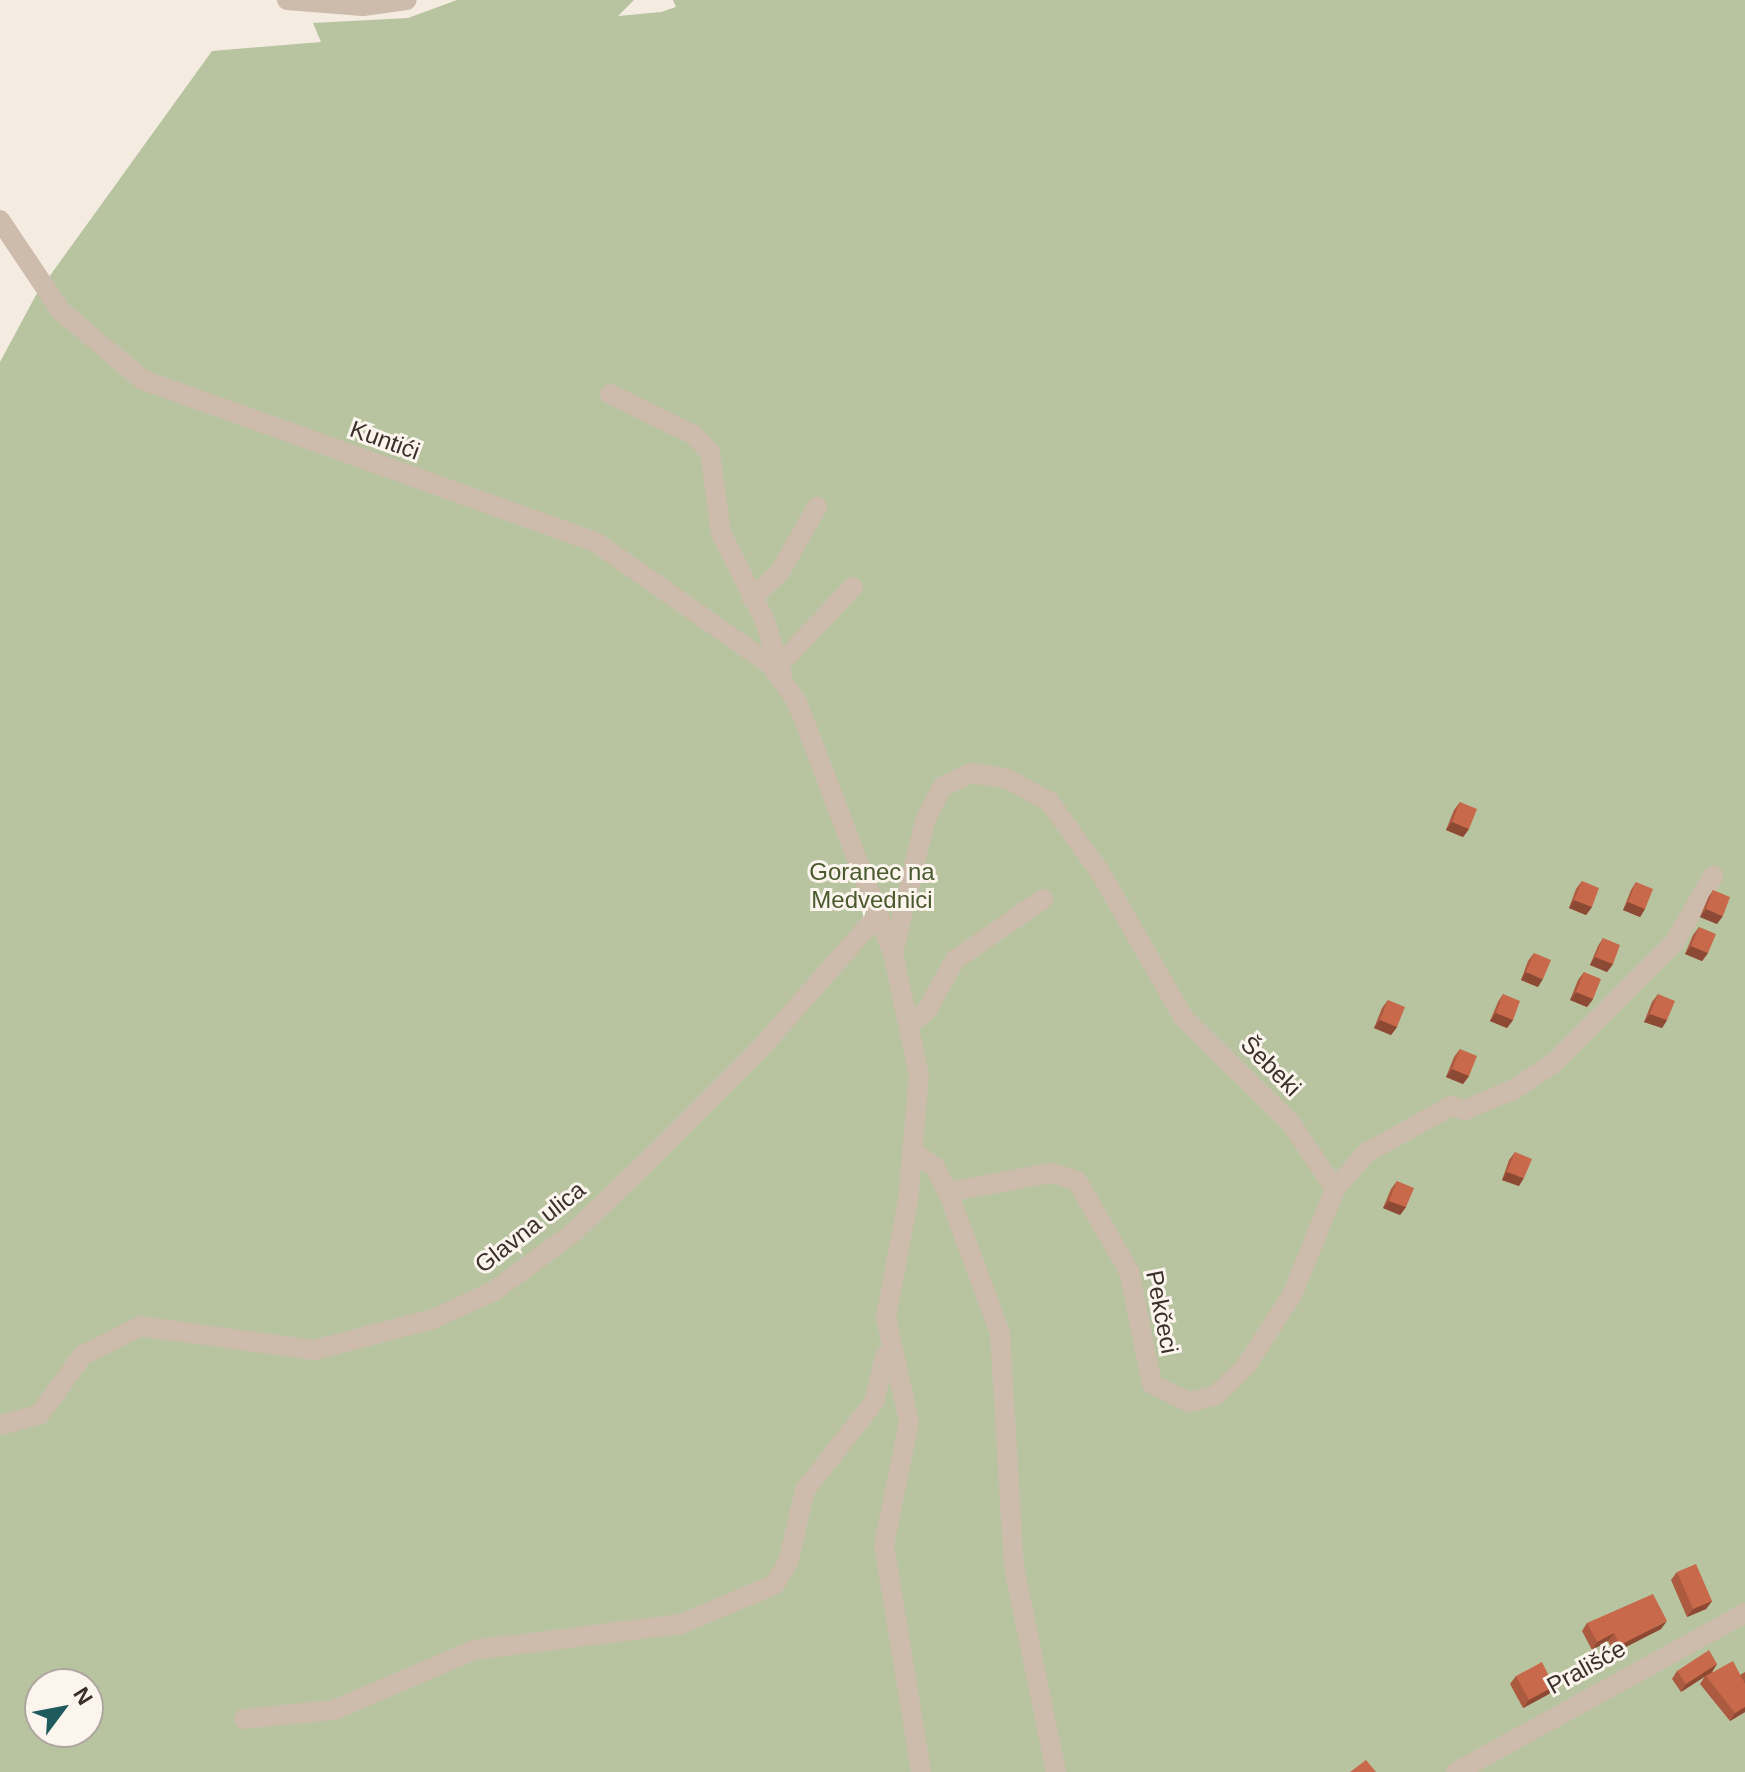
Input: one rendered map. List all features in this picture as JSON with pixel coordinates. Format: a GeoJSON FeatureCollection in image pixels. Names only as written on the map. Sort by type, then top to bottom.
{"type":"FeatureCollection","features":[{"type":"Feature","properties":{"kind":"street"},"geometry":{"type":"LineString","coordinates":[[287,0],[363,6],[407,0]]}},
{"type":"Feature","properties":{"kind":"street","name":"Kuntići"},"geometry":{"type":"LineString","coordinates":[[0,220],[61,311],[143,380],[597,543],[691,602],[782,671]]}},
{"type":"Feature","properties":{"kind":"street","name":"Kuntići"},"geometry":{"type":"LineString","coordinates":[[610,394],[706,445],[721,533],[797,702],[893,953]]}},
{"type":"Feature","properties":{"kind":"street"},"geometry":{"type":"LineString","coordinates":[[752,598],[780,572],[817,507]]}},
{"type":"Feature","properties":{"kind":"street"},"geometry":{"type":"LineString","coordinates":[[782,671],[853,587]]}},
{"type":"Feature","properties":{"kind":"street","name":"Šebeki"},"geometry":{"type":"LineString","coordinates":[[893,953],[917,879],[925,821],[942,787],[971,773],[1007,779],[1049,801],[1100,872],[1183,1017],[1290,1122],[1335,1189]]}},
{"type":"Feature","properties":{"kind":"street"},"geometry":{"type":"LineString","coordinates":[[1335,1189],[1366,1153],[1451,1106],[1465,1110],[1515,1089],[1555,1062],[1674,943],[1713,876]]}},
{"type":"Feature","properties":{"kind":"street"},"geometry":{"type":"LineString","coordinates":[[910,1024],[927,1010],[955,960],[1043,899]]}},
{"type":"Feature","properties":{"kind":"street","name":"Glavna ulica"},"geometry":{"type":"LineString","coordinates":[[0,1425],[39,1415],[82,1356],[140,1326],[314,1350],[433,1319],[494,1291],[574,1232],[656,1153],[759,1050],[879,914]]}},
{"type":"Feature","properties":{"kind":"street"},"geometry":{"type":"LineString","coordinates":[[893,953],[919,1075],[912,1151],[891,1260],[886,1318],[909,1422],[884,1545],[921,1772]]}},
{"type":"Feature","properties":{"kind":"street"},"geometry":{"type":"LineString","coordinates":[[912,1151],[935,1167],[948,1192],[1000,1333],[1013,1557],[1056,1772]]}},
{"type":"Feature","properties":{"kind":"street","name":"Pekčeci"},"geometry":{"type":"LineString","coordinates":[[948,1192],[1051,1173],[1077,1181],[1129,1271],[1152,1384],[1188,1402],[1215,1396],[1246,1366],[1292,1295],[1335,1189]]}},
{"type":"Feature","properties":{"kind":"street"},"geometry":{"type":"LineString","coordinates":[[244,1719],[308,1717],[474,1650],[681,1624],[764,1591],[788,1563],[805,1490],[874,1402],[885,1356],[892,1352]]}},
{"type":"Feature","properties":{"kind":"street","name":"Prališće"},"geometry":{"type":"LineString","coordinates":[[1456,1772],[1745,1613]]}},
{"type":"Feature","properties":{"kind":"green space","name":"Goranec na Medvednici"},"geometry":{"type":"Polygon","coordinates":[[[457,0],[634,0],[618,16],[661,12],[676,7],[673,0],[1745,0],[1745,1772],[0,1772],[0,362],[36,295],[212,51],[321,42],[313,23],[408,18],[457,0]]]}},
{"type":"Feature","properties":{"kind":"building"},"geometry":{"type":"Polygon","coordinates":[[[1460,802],[1477,809],[1469,829],[1452,822],[1460,802]]]}},
{"type":"Feature","properties":{"kind":"building"},"geometry":{"type":"Polygon","coordinates":[[[1582,881],[1599,888],[1592,907],[1574,900],[1582,881]]]}},
{"type":"Feature","properties":{"kind":"building"},"geometry":{"type":"Polygon","coordinates":[[[1636,882],[1653,889],[1645,909],[1628,902],[1636,882]]]}},
{"type":"Feature","properties":{"kind":"building"},"geometry":{"type":"Polygon","coordinates":[[[1713,890],[1730,897],[1723,916],[1706,909],[1713,890]]]}},
{"type":"Feature","properties":{"kind":"building"},"geometry":{"type":"Polygon","coordinates":[[[1699,927],[1716,934],[1708,953],[1691,946],[1699,927]]]}},
{"type":"Feature","properties":{"kind":"building"},"geometry":{"type":"Polygon","coordinates":[[[1603,938],[1620,945],[1613,964],[1595,957],[1603,938]]]}},
{"type":"Feature","properties":{"kind":"building"},"geometry":{"type":"Polygon","coordinates":[[[1534,953],[1551,960],[1543,979],[1526,972],[1534,953]]]}},
{"type":"Feature","properties":{"kind":"building"},"geometry":{"type":"Polygon","coordinates":[[[1584,972],[1601,979],[1593,999],[1576,992],[1584,972]]]}},
{"type":"Feature","properties":{"kind":"building"},"geometry":{"type":"Polygon","coordinates":[[[1503,994],[1520,1001],[1513,1020],[1496,1013],[1503,994]]]}},
{"type":"Feature","properties":{"kind":"building"},"geometry":{"type":"Polygon","coordinates":[[[1658,994],[1675,1001],[1667,1020],[1650,1014],[1658,994]]]}},
{"type":"Feature","properties":{"kind":"building"},"geometry":{"type":"Polygon","coordinates":[[[1388,1000],[1405,1007],[1397,1027],[1380,1020],[1388,1000]]]}},
{"type":"Feature","properties":{"kind":"building"},"geometry":{"type":"Polygon","coordinates":[[[1460,1049],[1477,1056],[1469,1076],[1452,1069],[1460,1049]]]}},
{"type":"Feature","properties":{"kind":"building"},"geometry":{"type":"Polygon","coordinates":[[[1515,1152],[1532,1159],[1524,1178],[1507,1172],[1515,1152]]]}},
{"type":"Feature","properties":{"kind":"building"},"geometry":{"type":"Polygon","coordinates":[[[1397,1181],[1414,1188],[1406,1207],[1389,1201],[1397,1181]]]}},
{"type":"Feature","properties":{"kind":"building"},"geometry":{"type":"Polygon","coordinates":[[[1696,1564],[1712,1601],[1693,1609],[1677,1572],[1696,1564]]]}},
{"type":"Feature","properties":{"kind":"building"},"geometry":{"type":"Polygon","coordinates":[[[1653,1594],[1667,1621],[1620,1645],[1614,1633],[1597,1642],[1587,1623],[1653,1594]]]}},
{"type":"Feature","properties":{"kind":"building"},"geometry":{"type":"Polygon","coordinates":[[[1709,1650],[1717,1664],[1686,1684],[1677,1671],[1709,1650]]]}},
{"type":"Feature","properties":{"kind":"building"},"geometry":{"type":"Polygon","coordinates":[[[1733,1661],[1745,1684],[1745,1707],[1735,1713],[1706,1676],[1733,1661]]]}},
{"type":"Feature","properties":{"kind":"building"},"geometry":{"type":"Polygon","coordinates":[[[1542,1662],[1554,1686],[1529,1700],[1516,1676],[1542,1662]]]}},
{"type":"Feature","properties":{"kind":"building"},"geometry":{"type":"Polygon","coordinates":[[[1366,1760],[1376,1772],[1350,1772],[1366,1760]]]}}]}
